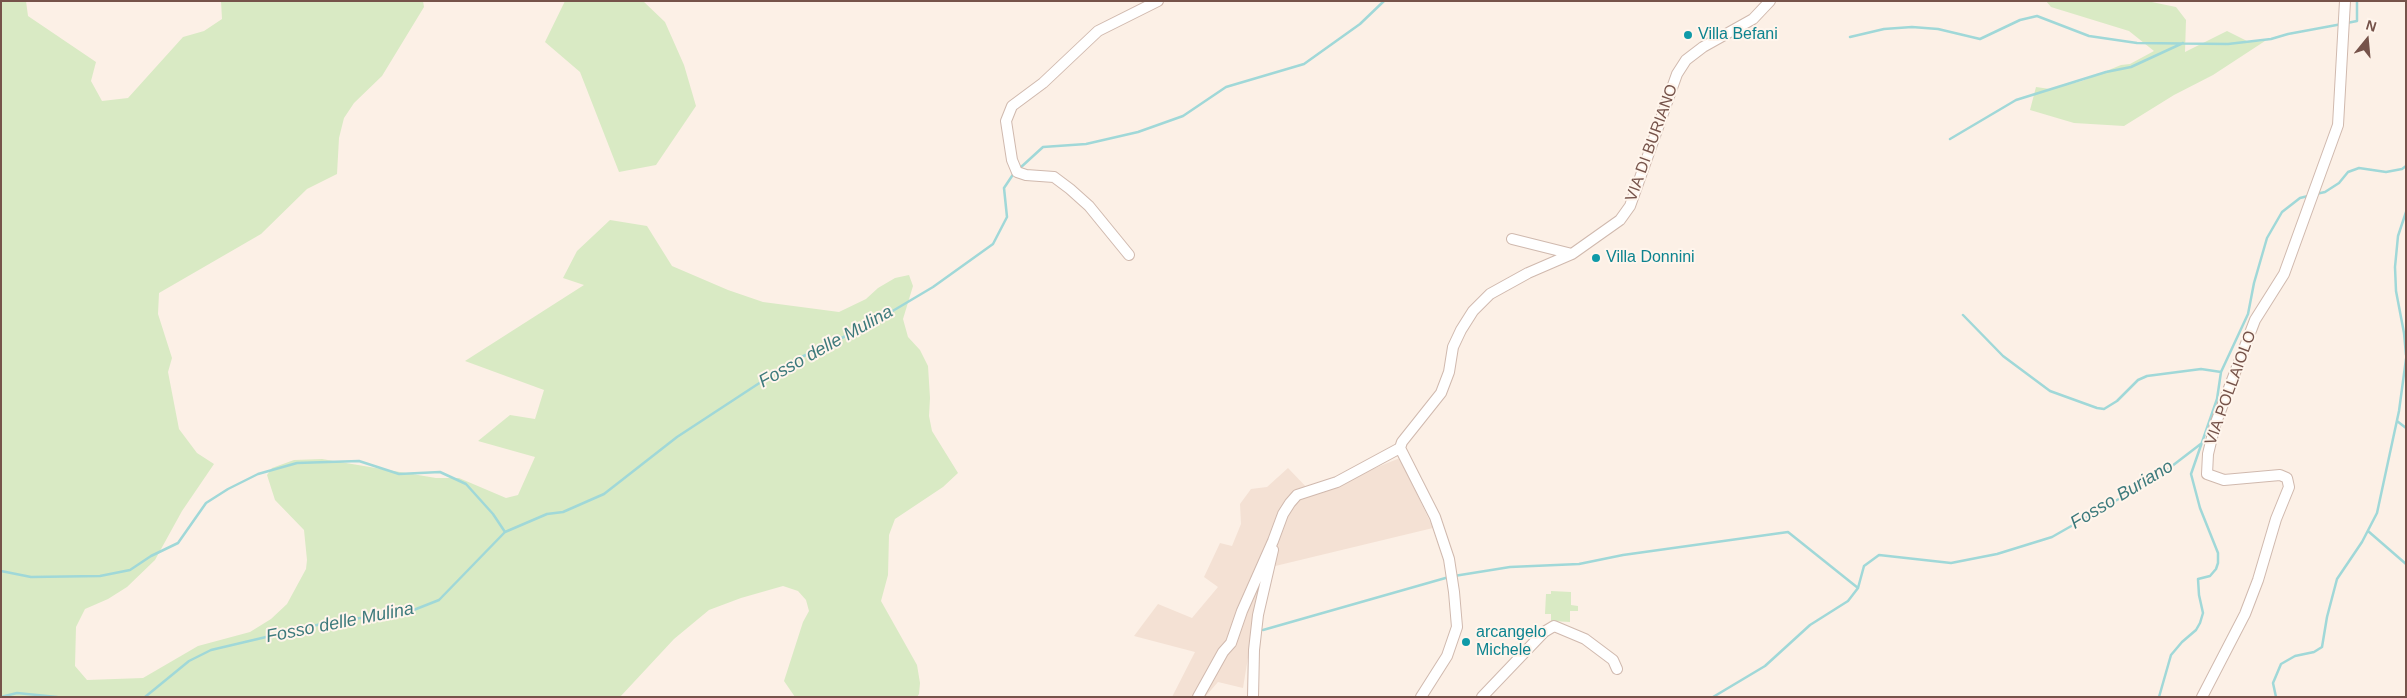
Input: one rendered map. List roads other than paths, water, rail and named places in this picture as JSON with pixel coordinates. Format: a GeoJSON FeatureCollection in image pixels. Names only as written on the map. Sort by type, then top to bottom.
{"type":"FeatureCollection","features":[{"type":"Feature","properties":{"kind":"street"},"geometry":{"type":"LineString","coordinates":[[1128,254],[1089,206],[1054,177],[1026,175],[1017,172],[1012,160],[1006,120],[1012,106],[1043,83],[1098,31],[1158,1]]}},
{"type":"Feature","properties":{"kind":"street","name":"VIA DI BURIANO"},"geometry":{"type":"LineString","coordinates":[[1274,541],[1283,514],[1297,494],[1337,482],[1400,448],[1441,394],[1449,372],[1453,347],[1473,312],[1490,294],[1572,254],[1620,220],[1630,206],[1677,74],[1686,60],[1718,37],[1753,19],[1770,1]]}},
{"type":"Feature","properties":{"kind":"street","name":"VIA POLLAIOLO"},"geometry":{"type":"LineString","coordinates":[[2202,697],[2245,614],[2258,580],[2276,519],[2289,488],[2287,478],[2280,475],[2224,480],[2207,474],[2208,454],[2215,425],[2255,320],[2284,274],[2338,125],[2345,1]]}},
{"type":"Feature","properties":{"kind":"street"},"geometry":{"type":"LineString","coordinates":[[1512,239],[1572,254]]}},
{"type":"Feature","properties":{"kind":"street"},"geometry":{"type":"LineString","coordinates":[[1400,448],[1435,517],[1449,559],[1457,627],[1447,656],[1421,697]]}},
{"type":"Feature","properties":{"kind":"street"},"geometry":{"type":"LineString","coordinates":[[1198,697],[1223,652],[1231,643],[1242,611],[1274,541]]}},
{"type":"Feature","properties":{"kind":"street"},"geometry":{"type":"LineString","coordinates":[[1253,697],[1254,650],[1258,615],[1272,560],[1274,541]]}},
{"type":"Feature","properties":{"kind":"street"},"geometry":{"type":"LineString","coordinates":[[1482,697],[1544,632],[1554,626],[1585,639],[1612,660],[1618,669]]}},
{"type":"Feature","properties":{"kind":"waterway","name":"Fosso delle Mulina"},"geometry":{"type":"LineString","coordinates":[[1020,168],[1043,147],[1086,144],[1138,132],[1183,116],[1226,87],[1304,64],[1360,24],[1384,1]]}},
{"type":"Feature","properties":{"kind":"waterway"},"geometry":{"type":"LineString","coordinates":[[2347,23],[2357,21],[2357,1]]}},
{"type":"Feature","properties":{"kind":"waterway"},"geometry":{"type":"LineString","coordinates":[[1850,37],[1884,29],[1912,27],[1938,29],[1980,39],[2020,20],[2037,16],[2089,36],[2137,43],[2228,44],[2271,39],[2342,24]]}},
{"type":"Feature","properties":{"kind":"waterway"},"geometry":{"type":"LineString","coordinates":[[1950,139],[2016,100],[2106,72],[2131,67],[2183,43]]}},
{"type":"Feature","properties":{"kind":"waterway","name":"Fosso Buriano"},"geometry":{"type":"LineString","coordinates":[[2316,194],[2325,192],[2339,183],[2348,172],[2359,168],[2386,172],[2402,169],[2406,166]]}},
{"type":"Feature","properties":{"kind":"waterway","name":"Fosso delle Mulina"},"geometry":{"type":"LineString","coordinates":[[145,697],[189,661],[211,650],[334,621],[406,613],[439,600],[505,532],[547,514],[563,512],[604,494],[677,437],[793,361],[869,325],[933,287],[993,244],[1007,217],[1004,188],[1014,173]]}},
{"type":"Feature","properties":{"kind":"waterway","name":"Fosso Buriano"},"geometry":{"type":"LineString","coordinates":[[2159,697],[2171,655],[2196,630],[2200,623],[2203,613],[2198,579],[2210,576],[2218,563],[2218,553],[2200,508],[2191,474],[2217,399],[2221,372],[2248,314],[2254,283],[2267,238],[2282,212],[2300,198],[2308,196]]}},
{"type":"Feature","properties":{"kind":"waterway"},"geometry":{"type":"LineString","coordinates":[[2406,212],[2398,236],[2395,267],[2396,291],[2406,355]]}},
{"type":"Feature","properties":{"kind":"waterway"},"geometry":{"type":"LineString","coordinates":[[1963,315],[2003,356],[2050,391],[2097,408],[2104,409],[2117,401],[2138,380],[2147,376],[2201,369],[2221,372]]}},
{"type":"Feature","properties":{"kind":"waterway"},"geometry":{"type":"LineString","coordinates":[[2276,697],[2273,683],[2281,664],[2295,656],[2314,652],[2322,647],[2327,617],[2337,579],[2362,542],[2377,513],[2399,411],[2406,359]]}},
{"type":"Feature","properties":{"kind":"waterway"},"geometry":{"type":"LineString","coordinates":[[2397,421],[2406,428]]}},
{"type":"Feature","properties":{"kind":"waterway","name":"Fosso Buriano"},"geometry":{"type":"LineString","coordinates":[[1713,697],[1765,666],[1810,625],[1848,601],[1858,588],[1864,566],[1879,555],[1951,563],[1997,554],[2052,537],[2159,476],[2202,443]]}},
{"type":"Feature","properties":{"kind":"waterway"},"geometry":{"type":"LineString","coordinates":[[1,571],[31,577],[100,576],[130,570],[151,556],[178,543],[206,503],[228,489],[258,474],[297,463],[359,461],[399,474],[440,472],[466,484],[493,514],[505,532]]}},
{"type":"Feature","properties":{"kind":"waterway"},"geometry":{"type":"LineString","coordinates":[[2368,531],[2406,564]]}},
{"type":"Feature","properties":{"kind":"waterway"},"geometry":{"type":"LineString","coordinates":[[1454,576],[1510,567],[1579,564],[1623,555],[1788,532],[1858,588]]}},
{"type":"Feature","properties":{"kind":"waterway"},"geometry":{"type":"LineString","coordinates":[[1263,630],[1449,577]]}},
{"type":"Feature","properties":{"kind":"waterway"},"geometry":{"type":"LineString","coordinates":[[1,697],[17,693],[57,697]]}},
{"type":"Feature","properties":{"kind":"place","name":"Villa Befani"},"geometry":{"type":"Point","coordinates":[1688,35]}},
{"type":"Feature","properties":{"kind":"place","name":"Villa Donnini"},"geometry":{"type":"Point","coordinates":[1596,258]}},
{"type":"Feature","properties":{"kind":"place","name":"arcangelo Michele"},"geometry":{"type":"Point","coordinates":[1466,642]}}]}
